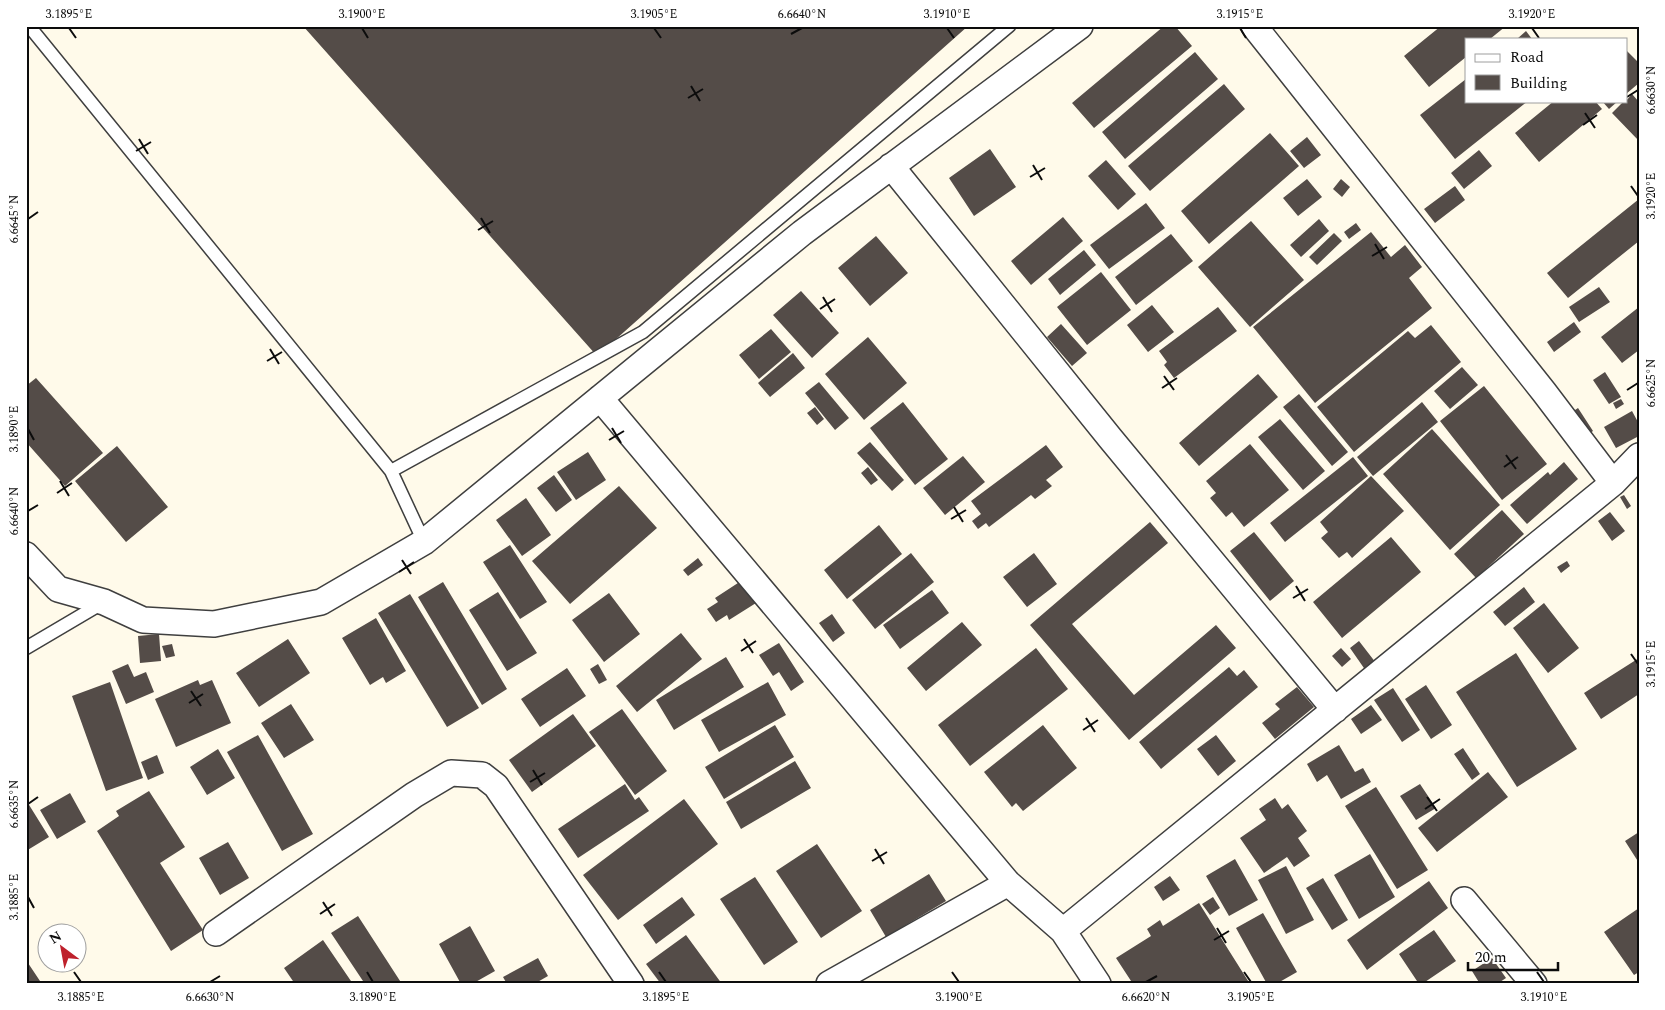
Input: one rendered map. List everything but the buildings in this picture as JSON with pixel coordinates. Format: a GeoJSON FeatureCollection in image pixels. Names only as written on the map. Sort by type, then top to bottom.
{"type":"FeatureCollection","features":[{"type":"Feature","properties":{"kind":"street"},"geometry":{"type":"LineString","coordinates":[[26,555],[58,589],[104,602],[143,620],[214,624],[321,602],[424,542],[802,233],[1080,26]]}},
{"type":"Feature","properties":{"kind":"street"},"geometry":{"type":"LineString","coordinates":[[1064,931],[1630,472],[1544,392],[1254,26]]}},
{"type":"Feature","properties":{"kind":"street"},"geometry":{"type":"LineString","coordinates":[[891,166],[1110,438],[1335,710]]}},
{"type":"Feature","properties":{"kind":"street"},"geometry":{"type":"LineString","coordinates":[[600,398],[1008,883],[1064,931],[1098,984]]}},
{"type":"Feature","properties":{"kind":"street"},"geometry":{"type":"LineString","coordinates":[[216,933],[429,786],[451,773],[482,775],[496,786],[631,984]]}},
{"type":"Feature","properties":{"kind":"street"},"geometry":{"type":"LineString","coordinates":[[829,984],[1008,883]]}},
{"type":"Feature","properties":{"kind":"street"},"geometry":{"type":"LineString","coordinates":[[1464,900],[1534,984]]}},
{"type":"Feature","properties":{"kind":"lane"},"geometry":{"type":"LineString","coordinates":[[29,26],[391,471],[424,542]]}},
{"type":"Feature","properties":{"kind":"lane"},"geometry":{"type":"LineString","coordinates":[[391,471],[644,332],[1009,26]]}},
{"type":"Feature","properties":{"kind":"lane"},"geometry":{"type":"LineString","coordinates":[[26,648],[104,602]]}}]}
